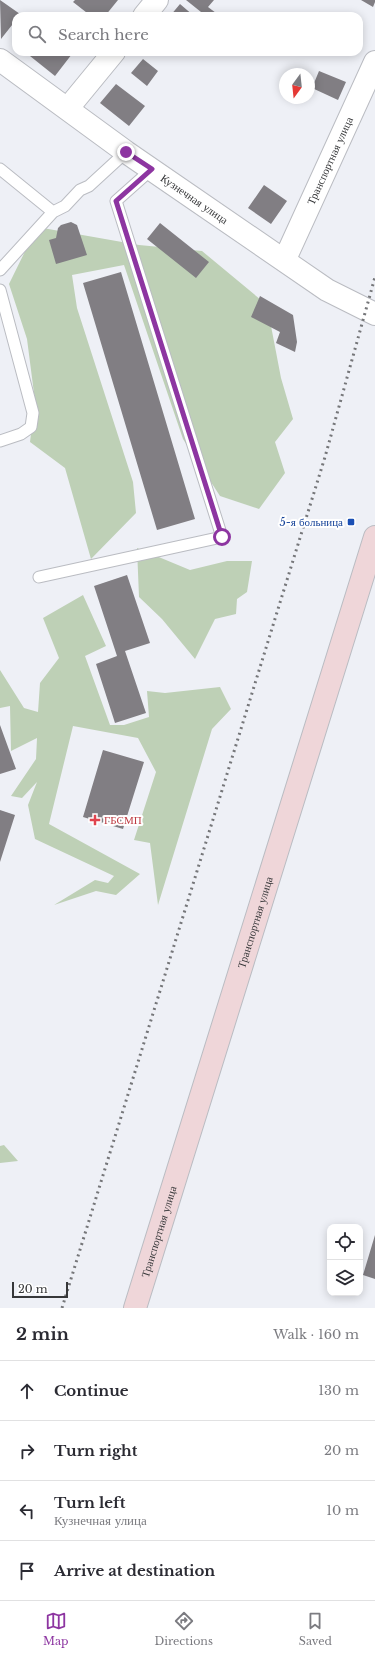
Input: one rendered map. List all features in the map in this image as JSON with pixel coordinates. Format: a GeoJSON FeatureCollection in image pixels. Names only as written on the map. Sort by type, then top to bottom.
{"type":"FeatureCollection","features":[{"type":"Feature","properties":{"kind":"main road","name":"Транспортная улица"},"geometry":{"type":"LineString","coordinates":[[135,1308],[375,536]]}},
{"type":"Feature","properties":{"kind":"street"},"geometry":{"type":"LineString","coordinates":[[147,12],[157,0]]}},
{"type":"Feature","properties":{"kind":"street"},"geometry":{"type":"LineString","coordinates":[[68,108],[111,56]]}},
{"type":"Feature","properties":{"kind":"street","name":"Кузнечная улица"},"geometry":{"type":"LineString","coordinates":[[0,60],[68,108],[126,152],[285,259],[328,290],[375,314]]}},
{"type":"Feature","properties":{"kind":"street","name":"Транспортная улица"},"geometry":{"type":"LineString","coordinates":[[285,259],[375,62]]}},
{"type":"Feature","properties":{"kind":"lane"},"geometry":{"type":"LineString","coordinates":[[0,270],[53,212],[65,206],[80,190],[89,186],[126,152]]}},
{"type":"Feature","properties":{"kind":"lane"},"geometry":{"type":"LineString","coordinates":[[0,169],[53,212]]}},
{"type":"Feature","properties":{"kind":"lane"},"geometry":{"type":"LineString","coordinates":[[39,577],[222,537],[116,201],[152,169]]}},
{"type":"Feature","properties":{"kind":"lane"},"geometry":{"type":"LineString","coordinates":[[0,290],[33,413],[31,427],[21,434],[0,441]]}},
{"type":"Feature","properties":{"kind":"green space"},"geometry":{"type":"Polygon","coordinates":[[[37,227],[139,245],[202,251],[267,305],[281,378],[293,419],[275,442],[285,473],[259,509],[220,496],[183,439],[124,265],[72,275],[77,308],[133,482],[136,513],[91,559],[65,468],[30,442],[35,401],[27,339],[9,284],[37,227]]]}},
{"type":"Feature","properties":{"kind":"green space"},"geometry":{"type":"Polygon","coordinates":[[[137,548],[190,570],[227,561],[252,561],[247,592],[237,599],[236,614],[215,619],[195,659],[162,619],[139,597],[137,548]]]}},
{"type":"Feature","properties":{"kind":"green space"},"geometry":{"type":"Polygon","coordinates":[[[83,595],[106,646],[85,656],[110,725],[124,725],[149,717],[147,691],[165,693],[220,687],[231,709],[212,729],[158,905],[150,843],[134,840],[156,772],[138,738],[73,726],[49,824],[140,874],[116,895],[96,891],[54,905],[95,880],[108,883],[114,876],[35,839],[28,805],[37,782],[22,798],[11,796],[36,759],[37,738],[11,751],[10,706],[0,708],[0,670],[24,708],[38,712],[40,683],[59,658],[43,618],[83,595]]]}},
{"type":"Feature","properties":{"kind":"green space"},"geometry":{"type":"Polygon","coordinates":[[[4,1145],[18,1161],[0,1163],[0,1146],[4,1145]]]}},
{"type":"Feature","properties":{"kind":"building"},"geometry":{"type":"Polygon","coordinates":[[[0,0],[17,12],[12,12],[12,25],[1,39],[0,0]]]}},
{"type":"Feature","properties":{"kind":"building"},"geometry":{"type":"Polygon","coordinates":[[[75,0],[118,0],[108,12],[86,12],[73,2],[75,0]]]}},
{"type":"Feature","properties":{"kind":"building"},"geometry":{"type":"Polygon","coordinates":[[[186,0],[214,0],[208,7],[215,12],[201,12],[186,0]]]}},
{"type":"Feature","properties":{"kind":"building"},"geometry":{"type":"Polygon","coordinates":[[[361,0],[375,0],[375,2],[373,7],[361,0]]]}},
{"type":"Feature","properties":{"kind":"building"},"geometry":{"type":"Polygon","coordinates":[[[180,4],[189,12],[173,12],[180,4]]]}},
{"type":"Feature","properties":{"kind":"building"},"geometry":{"type":"Polygon","coordinates":[[[30,56],[70,56],[55,76],[30,56]]]}},
{"type":"Feature","properties":{"kind":"building"},"geometry":{"type":"Polygon","coordinates":[[[143,59],[158,71],[147,86],[131,73],[143,59]]]}},
{"type":"Feature","properties":{"kind":"building"},"geometry":{"type":"Polygon","coordinates":[[[319,71],[346,82],[338,100],[315,89],[315,81],[319,71]]]}},
{"type":"Feature","properties":{"kind":"building"},"geometry":{"type":"Polygon","coordinates":[[[116,84],[145,106],[129,126],[100,103],[116,84]]]}},
{"type":"Feature","properties":{"kind":"building"},"geometry":{"type":"Polygon","coordinates":[[[264,185],[287,201],[271,224],[248,208],[264,185]]]}},
{"type":"Feature","properties":{"kind":"building"},"geometry":{"type":"Polygon","coordinates":[[[71,222],[77,225],[87,255],[56,264],[49,240],[56,238],[58,228],[61,225],[71,222]]]}},
{"type":"Feature","properties":{"kind":"building"},"geometry":{"type":"Polygon","coordinates":[[[160,223],[209,262],[196,278],[147,239],[160,223]]]}},
{"type":"Feature","properties":{"kind":"building"},"geometry":{"type":"Polygon","coordinates":[[[121,272],[195,519],[157,530],[83,283],[121,272]]]}},
{"type":"Feature","properties":{"kind":"building"},"geometry":{"type":"Polygon","coordinates":[[[260,296],[293,315],[297,342],[295,352],[276,343],[280,332],[251,317],[260,296]]]}},
{"type":"Feature","properties":{"kind":"building"},"geometry":{"type":"Polygon","coordinates":[[[127,575],[150,643],[125,651],[146,713],[115,723],[96,664],[117,656],[94,586],[127,575]]]}},
{"type":"Feature","properties":{"kind":"building"},"geometry":{"type":"Polygon","coordinates":[[[0,725],[16,769],[0,774],[0,725]]]}},
{"type":"Feature","properties":{"kind":"building"},"geometry":{"type":"Polygon","coordinates":[[[103,750],[144,762],[123,829],[83,817],[103,750]]]}},
{"type":"Feature","properties":{"kind":"building"},"geometry":{"type":"Polygon","coordinates":[[[0,810],[15,815],[0,862],[0,810]]]}},
{"type":"Feature","properties":{"kind":"building"},"geometry":{"type":"Polygon","coordinates":[[[375,1235],[375,1279],[363,1275],[375,1235]]]}},
{"type":"Feature","properties":{"kind":"railway"},"geometry":{"type":"LineString","coordinates":[[62,1308],[325,457],[375,277]]}},
{"type":"Feature","properties":{"kind":"place","name":"5-я больница"},"geometry":{"type":"Point","coordinates":[351,522]}},
{"type":"Feature","properties":{"kind":"place","name":"ГБСМП"},"geometry":{"type":"Point","coordinates":[95,820]}},
{"type":"Feature","properties":{"kind":"route"},"geometry":{"type":"LineString","coordinates":[[126,152],[152,169],[116,201],[222,537]]}}]}
